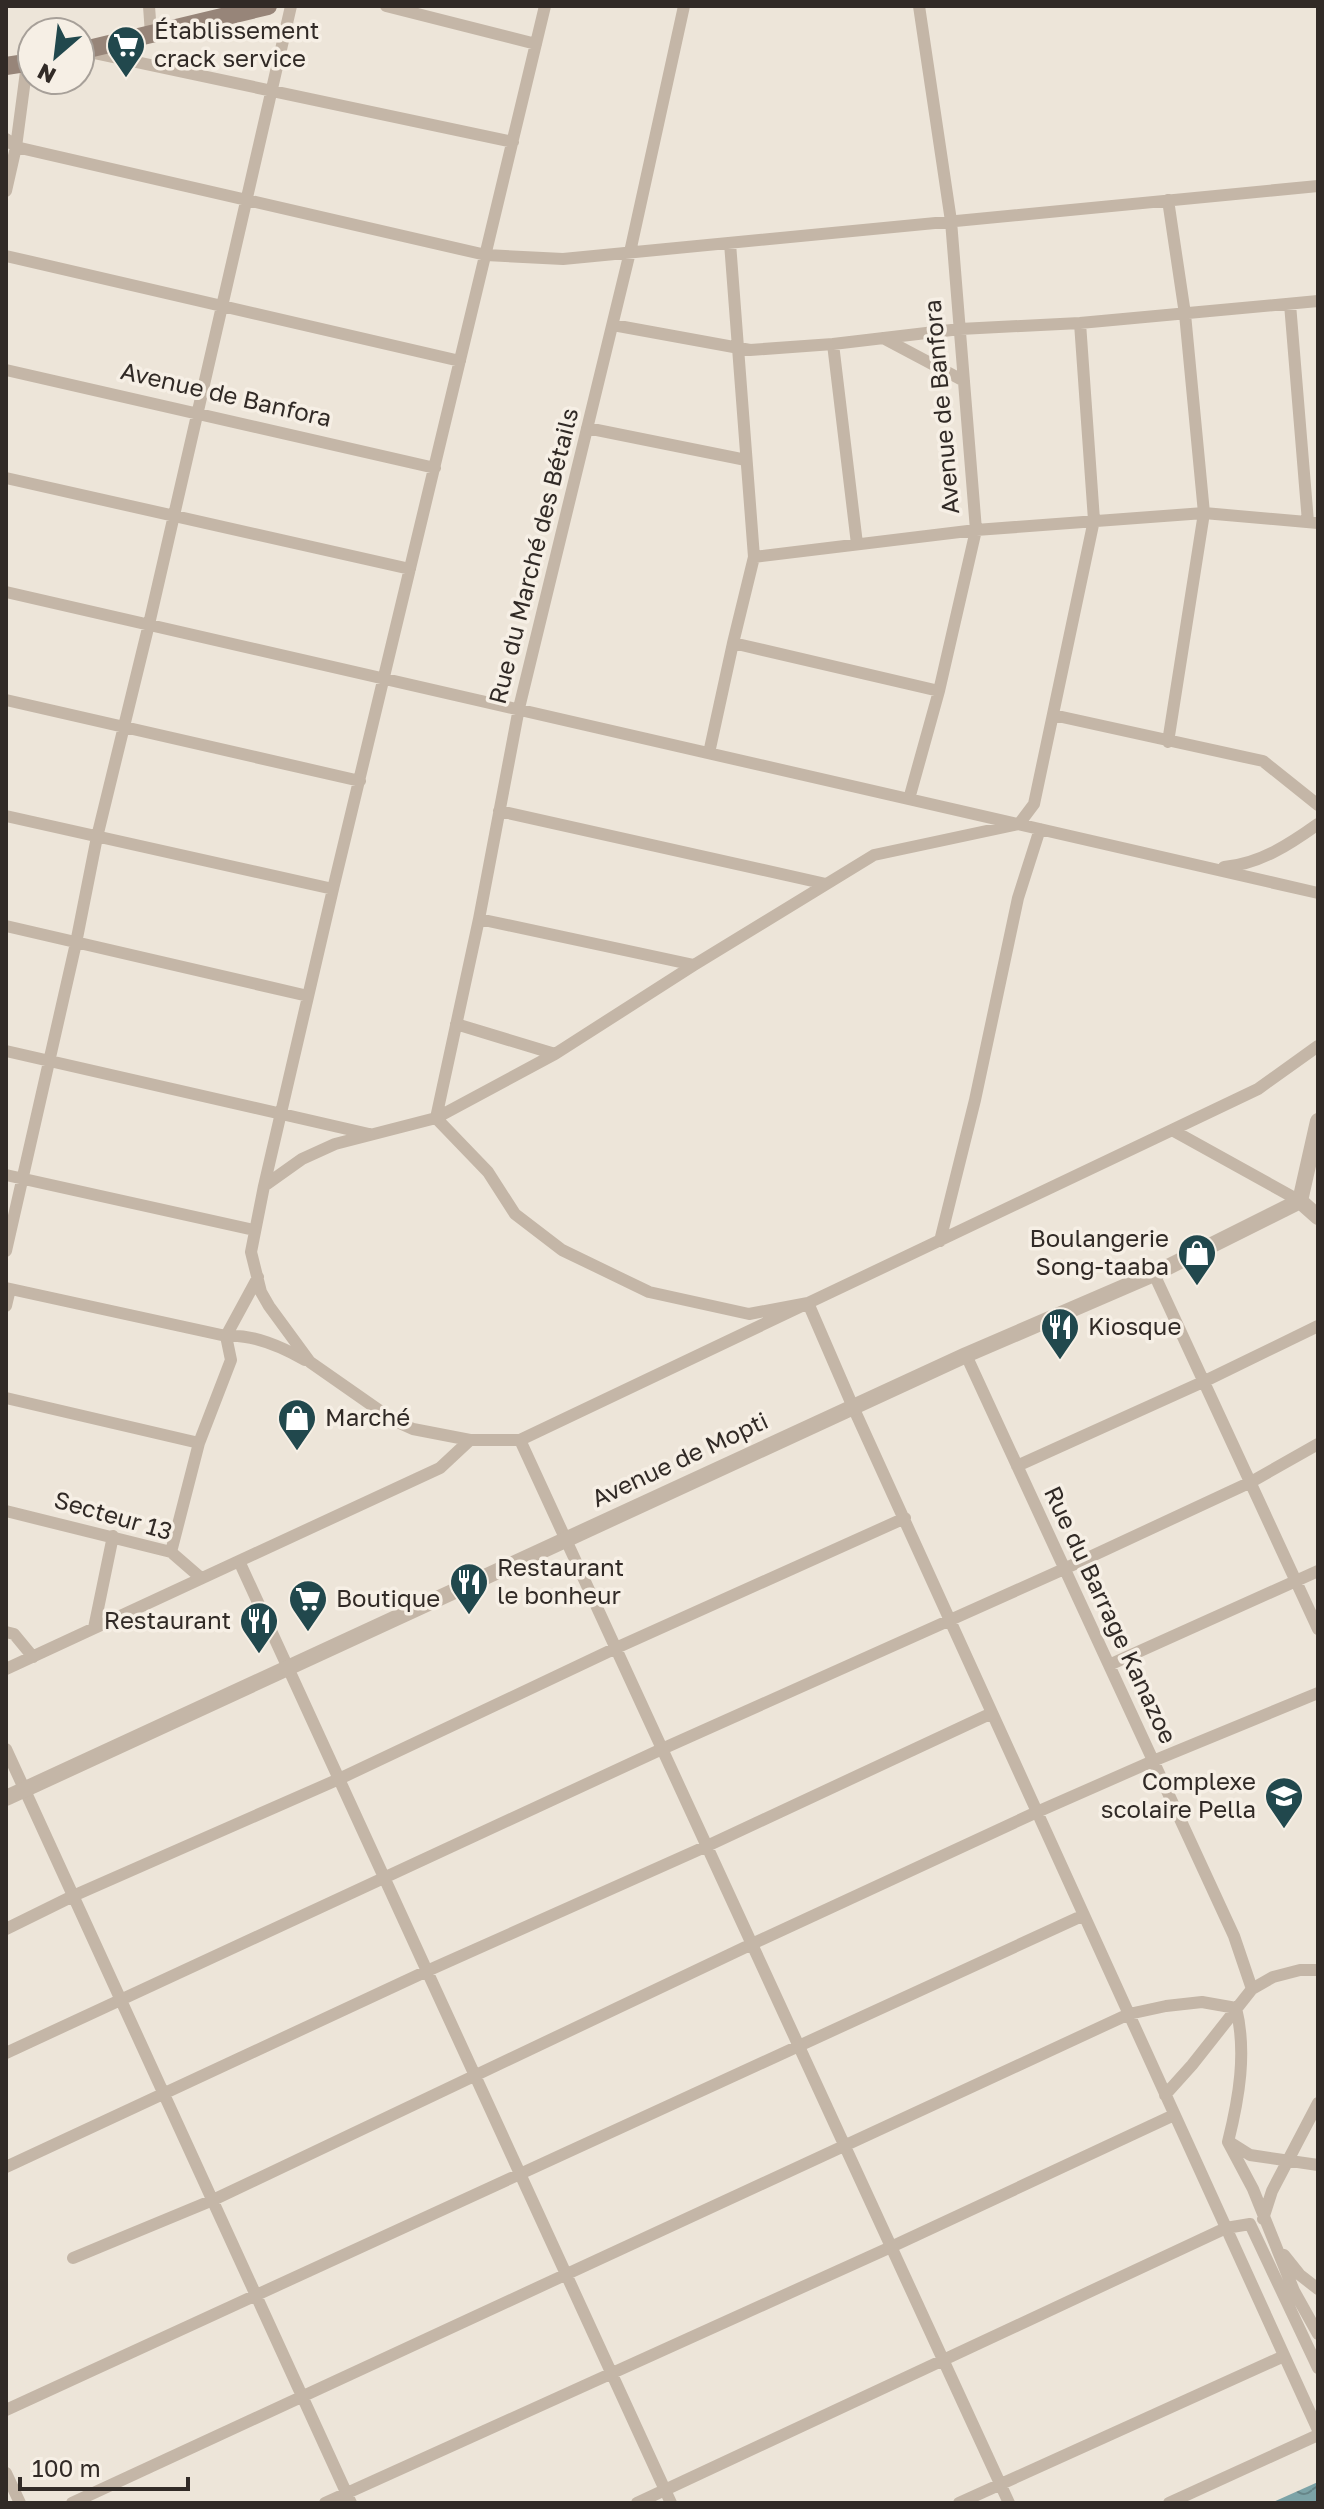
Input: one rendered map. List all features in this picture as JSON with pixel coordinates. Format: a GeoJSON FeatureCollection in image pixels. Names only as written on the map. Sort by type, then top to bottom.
{"type":"FeatureCollection","features":[{"type":"Feature","properties":{"kind":"main road"},"geometry":{"type":"LineString","coordinates":[[96,47],[268,6]]}},
{"type":"Feature","properties":{"kind":"street"},"geometry":{"type":"LineString","coordinates":[[149,6],[151,34]]}},
{"type":"Feature","properties":{"kind":"street"},"geometry":{"type":"LineString","coordinates":[[6,1251],[97,837],[291,6]]}},
{"type":"Feature","properties":{"kind":"street"},"geometry":{"type":"LineString","coordinates":[[386,6],[536,44]]}},
{"type":"Feature","properties":{"kind":"street"},"geometry":{"type":"LineString","coordinates":[[310,1362],[261,1292],[251,1252],[254,1230],[545,6]]}},
{"type":"Feature","properties":{"kind":"street","name":"Rue du Marché des Bétails"},"geometry":{"type":"LineString","coordinates":[[436,1118],[479,919],[519,708],[613,325],[684,6]]}},
{"type":"Feature","properties":{"kind":"street","name":"Avenue de Banfora"},"geometry":{"type":"LineString","coordinates":[[909,799],[939,691],[976,530],[951,221],[919,6]]}},
{"type":"Feature","properties":{"kind":"street"},"geometry":{"type":"LineString","coordinates":[[96,54],[513,142]]}},
{"type":"Feature","properties":{"kind":"street"},"geometry":{"type":"LineString","coordinates":[[6,191],[11,143],[22,96]]}},
{"type":"Feature","properties":{"kind":"street"},"geometry":{"type":"LineString","coordinates":[[11,143],[486,255],[563,259],[1318,186]]}},
{"type":"Feature","properties":{"kind":"street"},"geometry":{"type":"LineString","coordinates":[[1168,200],[1185,314],[1204,513],[1168,742]]}},
{"type":"Feature","properties":{"kind":"street"},"geometry":{"type":"LineString","coordinates":[[709,753],[754,557],[730,243]]}},
{"type":"Feature","properties":{"kind":"street"},"geometry":{"type":"LineString","coordinates":[[6,256],[460,361]]}},
{"type":"Feature","properties":{"kind":"street"},"geometry":{"type":"LineString","coordinates":[[613,325],[750,350],[960,329],[1080,323],[1318,301]]}},
{"type":"Feature","properties":{"kind":"street"},"geometry":{"type":"LineString","coordinates":[[754,557],[976,530],[1204,513],[1313,522],[1290,304]]}},
{"type":"Feature","properties":{"kind":"street"},"geometry":{"type":"LineString","coordinates":[[264,1186],[302,1159],[335,1144],[436,1118],[555,1054],[874,855],[1019,824],[1034,804],[1094,520],[1080,323]]}},
{"type":"Feature","properties":{"kind":"street"},"geometry":{"type":"LineString","coordinates":[[883,338],[964,381]]}},
{"type":"Feature","properties":{"kind":"street"},"geometry":{"type":"LineString","coordinates":[[833,344],[857,544]]}},
{"type":"Feature","properties":{"kind":"street","name":"Avenue de Banfora"},"geometry":{"type":"LineString","coordinates":[[6,370],[435,468]]}},
{"type":"Feature","properties":{"kind":"street"},"geometry":{"type":"LineString","coordinates":[[587,428],[746,460]]}},
{"type":"Feature","properties":{"kind":"street"},"geometry":{"type":"LineString","coordinates":[[6,478],[410,569]]}},
{"type":"Feature","properties":{"kind":"street"},"geometry":{"type":"LineString","coordinates":[[6,592],[1318,893]]}},
{"type":"Feature","properties":{"kind":"street"},"geometry":{"type":"LineString","coordinates":[[733,643],[939,691]]}},
{"type":"Feature","properties":{"kind":"street"},"geometry":{"type":"LineString","coordinates":[[6,700],[360,781]]}},
{"type":"Feature","properties":{"kind":"street"},"geometry":{"type":"LineString","coordinates":[[1053,715],[1263,761],[1318,805]]}},
{"type":"Feature","properties":{"kind":"street"},"geometry":{"type":"LineString","coordinates":[[499,811],[826,884]]}},
{"type":"Feature","properties":{"kind":"street"},"geometry":{"type":"LineString","coordinates":[[6,816],[333,889]]}},
{"type":"Feature","properties":{"kind":"street"},"geometry":{"type":"LineString","coordinates":[[1213,869],[1239,866],[1287,846],[1318,824]]}},
{"type":"Feature","properties":{"kind":"street"},"geometry":{"type":"LineString","coordinates":[[940,1241],[975,1100],[1018,898],[1040,829]]}},
{"type":"Feature","properties":{"kind":"street"},"geometry":{"type":"LineString","coordinates":[[479,919],[694,965]]}},
{"type":"Feature","properties":{"kind":"street"},"geometry":{"type":"LineString","coordinates":[[6,926],[308,996]]}},
{"type":"Feature","properties":{"kind":"street"},"geometry":{"type":"LineString","coordinates":[[456,1024],[555,1054]]}},
{"type":"Feature","properties":{"kind":"street"},"geometry":{"type":"LineString","coordinates":[[6,1306],[8,1288],[226,1336],[253,1339],[282,1347],[310,1362],[393,1420],[413,1429],[470,1440],[520,1440],[1258,1089],[1318,1046]]}},
{"type":"Feature","properties":{"kind":"street"},"geometry":{"type":"LineString","coordinates":[[6,1051],[372,1135]]}},
{"type":"Feature","properties":{"kind":"street"},"geometry":{"type":"LineString","coordinates":[[436,1118],[488,1172],[515,1214],[574,1256],[649,1292],[749,1314],[808,1303]]}},
{"type":"Feature","properties":{"kind":"street"},"geometry":{"type":"LineString","coordinates":[[1300,1201],[1318,1121]]}},
{"type":"Feature","properties":{"kind":"street"},"geometry":{"type":"LineString","coordinates":[[1172,1130],[1300,1201],[1318,1217]]}},
{"type":"Feature","properties":{"kind":"street"},"geometry":{"type":"LineString","coordinates":[[6,1175],[254,1230]]}},
{"type":"Feature","properties":{"kind":"street","name":"Avenue de Mopti"},"geometry":{"type":"LineString","coordinates":[[6,1798],[966,1355],[1154,1274],[1300,1201]]}},
{"type":"Feature","properties":{"kind":"street"},"geometry":{"type":"LineString","coordinates":[[1154,1274],[1318,1629]]}},
{"type":"Feature","properties":{"kind":"street"},"geometry":{"type":"LineString","coordinates":[[171,1552],[199,1443],[231,1360],[226,1336],[258,1277]]}},
{"type":"Feature","properties":{"kind":"street"},"geometry":{"type":"LineString","coordinates":[[808,1303],[1318,2433],[1169,2503]]}},
{"type":"Feature","properties":{"kind":"street"},"geometry":{"type":"LineString","coordinates":[[1017,1466],[1318,1326]]}},
{"type":"Feature","properties":{"kind":"street","name":"Rue du Barrage Kanazoe"},"geometry":{"type":"LineString","coordinates":[[966,1355],[1234,1936],[1252,1989]]}},
{"type":"Feature","properties":{"kind":"street"},"geometry":{"type":"LineString","coordinates":[[6,1398],[199,1443]]}},
{"type":"Feature","properties":{"kind":"street"},"geometry":{"type":"LineString","coordinates":[[6,1669],[440,1468],[470,1440]]}},
{"type":"Feature","properties":{"kind":"street"},"geometry":{"type":"LineString","coordinates":[[520,1440],[1009,2503]]}},
{"type":"Feature","properties":{"kind":"street"},"geometry":{"type":"LineString","coordinates":[[6,2053],[662,1749],[1064,1569],[1251,1482],[1318,1444]]}},
{"type":"Feature","properties":{"kind":"street","name":"Secteur 13"},"geometry":{"type":"LineString","coordinates":[[6,1511],[171,1552],[201,1578]]}},
{"type":"Feature","properties":{"kind":"street"},"geometry":{"type":"LineString","coordinates":[[6,1929],[905,1518]]}},
{"type":"Feature","properties":{"kind":"street"},"geometry":{"type":"LineString","coordinates":[[94,1628],[113,1536]]}},
{"type":"Feature","properties":{"kind":"street"},"geometry":{"type":"LineString","coordinates":[[239,1561],[671,2503]]}},
{"type":"Feature","properties":{"kind":"street"},"geometry":{"type":"LineString","coordinates":[[1109,1665],[1318,1571]]}},
{"type":"Feature","properties":{"kind":"street"},"geometry":{"type":"LineString","coordinates":[[6,1632],[14,1634],[33,1657]]}},
{"type":"Feature","properties":{"kind":"street"},"geometry":{"type":"LineString","coordinates":[[73,2258],[213,2200],[1037,1812],[1318,1693]]}},
{"type":"Feature","properties":{"kind":"street"},"geometry":{"type":"LineString","coordinates":[[6,2167],[992,1713]]}},
{"type":"Feature","properties":{"kind":"street"},"geometry":{"type":"LineString","coordinates":[[6,1749],[349,2498]]}},
{"type":"Feature","properties":{"kind":"street"},"geometry":{"type":"LineString","coordinates":[[6,2410],[1084,1915]]}},
{"type":"Feature","properties":{"kind":"street"},"geometry":{"type":"LineString","coordinates":[[1165,2095],[1252,1989],[1273,1977],[1300,1970],[1318,1970]]}},
{"type":"Feature","properties":{"kind":"street"},"geometry":{"type":"LineString","coordinates":[[72,2503],[1129,2014],[1202,2002],[1236,2008]]}},
{"type":"Feature","properties":{"kind":"street"},"geometry":{"type":"LineString","coordinates":[[1236,2008],[1241,2058],[1237,2104],[1228,2142],[1253,2189],[1294,2291],[1318,2334]]}},
{"type":"Feature","properties":{"kind":"street"},"geometry":{"type":"LineString","coordinates":[[1263,2219],[1272,2191],[1318,2103]]}},
{"type":"Feature","properties":{"kind":"street"},"geometry":{"type":"LineString","coordinates":[[325,2503],[349,2498],[612,2373],[1174,2115]]}},
{"type":"Feature","properties":{"kind":"street"},"geometry":{"type":"LineString","coordinates":[[1228,2142],[1250,2155],[1318,2165]]}},
{"type":"Feature","properties":{"kind":"street"},"geometry":{"type":"LineString","coordinates":[[637,2503],[1226,2228],[1250,2224],[1318,2368]]}},
{"type":"Feature","properties":{"kind":"street"},"geometry":{"type":"LineString","coordinates":[[1273,2239],[1300,2275],[1318,2289]]}},
{"type":"Feature","properties":{"kind":"street"},"geometry":{"type":"LineString","coordinates":[[959,2503],[1284,2356]]}},
{"type":"Feature","properties":{"kind":"street"},"geometry":{"type":"LineString","coordinates":[[6,2473],[20,2503]]}},
{"type":"Feature","properties":{"kind":"water"},"geometry":{"type":"Polygon","coordinates":[[[1318,2482],[1318,2503],[1271,2503],[1318,2482]]]}},
{"type":"Feature","properties":{"kind":"place","name":"Établissement crack service"},"geometry":{"type":"Point","coordinates":[126,79]}},
{"type":"Feature","properties":{"kind":"place","name":"Boulangerie Song-taaba"},"geometry":{"type":"Point","coordinates":[1197,1287]}},
{"type":"Feature","properties":{"kind":"place","name":"Kiosque"},"geometry":{"type":"Point","coordinates":[1060,1361]}},
{"type":"Feature","properties":{"kind":"place","name":"Marché"},"geometry":{"type":"Point","coordinates":[297,1452]}},
{"type":"Feature","properties":{"kind":"place","name":"Restaurant le bonheur"},"geometry":{"type":"Point","coordinates":[469,1616]}},
{"type":"Feature","properties":{"kind":"place","name":"Boutique"},"geometry":{"type":"Point","coordinates":[308,1633]}},
{"type":"Feature","properties":{"kind":"place","name":"Restaurant"},"geometry":{"type":"Point","coordinates":[259,1655]}},
{"type":"Feature","properties":{"kind":"place","name":"Complexe scolaire Pella"},"geometry":{"type":"Point","coordinates":[1284,1830]}}]}
